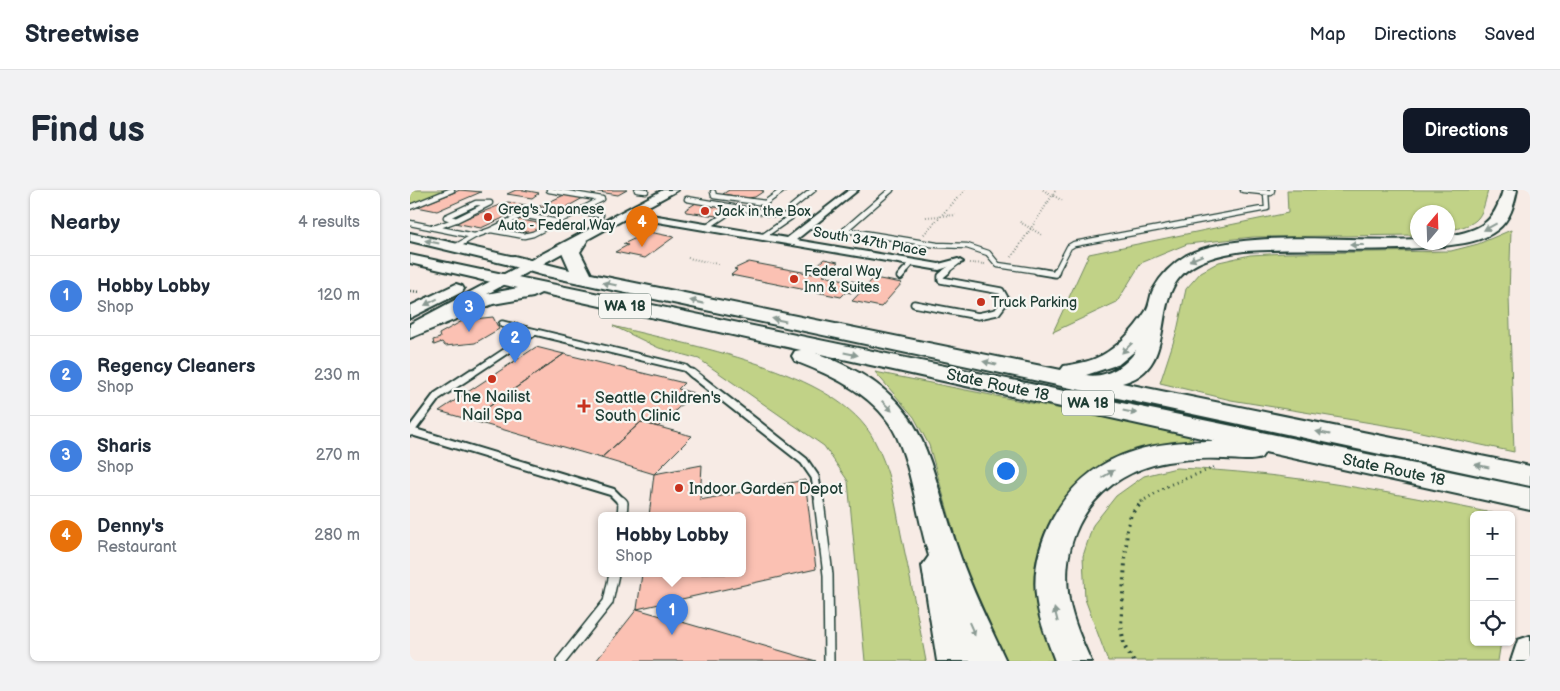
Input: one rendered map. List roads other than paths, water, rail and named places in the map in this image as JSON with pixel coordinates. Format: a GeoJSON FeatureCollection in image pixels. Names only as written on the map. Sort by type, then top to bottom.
{"type":"FeatureCollection","features":[{"type":"Feature","properties":{"kind":"highway"},"geometry":{"type":"LineString","coordinates":[[1455,239],[1471,236],[1498,223],[1507,207],[1510,190]]}},
{"type":"Feature","properties":{"kind":"highway"},"geometry":{"type":"LineString","coordinates":[[579,241],[571,252],[583,278]]}},
{"type":"Feature","properties":{"kind":"highway"},"geometry":{"type":"LineString","coordinates":[[1087,384],[1122,377],[1141,365],[1151,343],[1161,288],[1174,272],[1192,260],[1218,251],[1259,246],[1410,245]]}},
{"type":"Feature","properties":{"kind":"highway","name":"State Route 18"},"geometry":{"type":"LineString","coordinates":[[523,263],[583,278],[813,328],[943,352],[1037,374],[1530,476]]}},
{"type":"Feature","properties":{"kind":"highway","name":"State Route 18"},"geometry":{"type":"LineString","coordinates":[[494,278],[683,320],[991,382],[1530,499]]}},
{"type":"Feature","properties":{"kind":"highway"},"geometry":{"type":"LineString","coordinates":[[410,332],[461,309],[497,296],[532,292],[567,294]]}},
{"type":"Feature","properties":{"kind":"highway"},"geometry":{"type":"LineString","coordinates":[[1037,374],[1102,365],[1129,346],[1157,310]]}},
{"type":"Feature","properties":{"kind":"highway"},"geometry":{"type":"LineString","coordinates":[[683,320],[743,340],[819,361],[849,376],[875,394],[898,418],[909,435],[918,460],[932,517],[971,628],[988,661]]}},
{"type":"Feature","properties":{"kind":"highway"},"geometry":{"type":"LineString","coordinates":[[1073,661],[1060,630],[1053,602],[1051,571],[1055,546],[1066,515],[1081,494],[1106,475],[1127,463],[1155,454],[1182,450],[1231,450],[1491,490]]}},
{"type":"Feature","properties":{"kind":"highway"},"geometry":{"type":"LineString","coordinates":[[932,517],[945,615],[955,661]]}},
{"type":"Feature","properties":{"kind":"highway"},"geometry":{"type":"LineString","coordinates":[[1529,661],[1530,652]]}},
{"type":"Feature","properties":{"kind":"main road"},"geometry":{"type":"LineString","coordinates":[[410,313],[494,278],[523,263],[644,190]]}},
{"type":"Feature","properties":{"kind":"main road"},"geometry":{"type":"LineString","coordinates":[[523,263],[579,241],[672,190]]}},
{"type":"Feature","properties":{"kind":"main road","name":"WA 18"},"geometry":{"type":"LineString","coordinates":[[410,237],[523,263]]}},
{"type":"Feature","properties":{"kind":"main road","name":"WA 18"},"geometry":{"type":"LineString","coordinates":[[410,259],[494,278]]}},
{"type":"Feature","properties":{"kind":"main road"},"geometry":{"type":"LineString","coordinates":[[410,332],[494,278]]}},
{"type":"Feature","properties":{"kind":"street"},"geometry":{"type":"LineString","coordinates":[[789,241],[854,190]]}},
{"type":"Feature","properties":{"kind":"street","name":"South 347th Place"},"geometry":{"type":"LineString","coordinates":[[628,214],[939,267],[958,262]]}},
{"type":"Feature","properties":{"kind":"lane"},"geometry":{"type":"LineString","coordinates":[[410,207],[452,190]]}},
{"type":"Feature","properties":{"kind":"lane"},"geometry":{"type":"LineString","coordinates":[[491,230],[524,236],[533,234],[602,198],[549,190]]}},
{"type":"Feature","properties":{"kind":"lane"},"geometry":{"type":"LineString","coordinates":[[718,194],[765,202],[783,190]]}},
{"type":"Feature","properties":{"kind":"lane"},"geometry":{"type":"LineString","coordinates":[[792,207],[813,190]]}},
{"type":"Feature","properties":{"kind":"lane"},"geometry":{"type":"LineString","coordinates":[[891,190],[845,230],[917,242],[978,248],[991,255],[998,265],[1055,274],[1069,247],[1074,244],[1267,208],[1266,193]]}},
{"type":"Feature","properties":{"kind":"lane"},"geometry":{"type":"LineString","coordinates":[[1243,190],[1266,193],[1271,193],[1272,190]]}},
{"type":"Feature","properties":{"kind":"lane"},"geometry":{"type":"LineString","coordinates":[[687,199],[791,217],[762,237]]}},
{"type":"Feature","properties":{"kind":"lane"},"geometry":{"type":"LineString","coordinates":[[434,228],[456,220],[490,204],[476,203],[446,217],[456,220]]}},
{"type":"Feature","properties":{"kind":"lane"},"geometry":{"type":"LineString","coordinates":[[577,211],[601,215]]}},
{"type":"Feature","properties":{"kind":"lane"},"geometry":{"type":"LineString","coordinates":[[455,247],[474,236],[522,215],[558,222]]}},
{"type":"Feature","properties":{"kind":"lane"},"geometry":{"type":"LineString","coordinates":[[707,227],[725,216]]}},
{"type":"Feature","properties":{"kind":"lane"},"geometry":{"type":"LineString","coordinates":[[410,223],[474,236]]}},
{"type":"Feature","properties":{"kind":"lane"},"geometry":{"type":"LineString","coordinates":[[914,304],[978,316],[998,312],[1006,300],[1001,291],[942,280],[941,276],[958,262]]}},
{"type":"Feature","properties":{"kind":"lane"},"geometry":{"type":"LineString","coordinates":[[900,277],[912,263]]}},
{"type":"Feature","properties":{"kind":"lane"},"geometry":{"type":"LineString","coordinates":[[502,324],[684,368],[804,461],[815,477],[817,485],[828,575],[829,661]]}},
{"type":"Feature","properties":{"kind":"lane"},"geometry":{"type":"LineString","coordinates":[[535,332],[437,396],[410,431],[612,492],[623,503],[622,512]]}},
{"type":"Feature","properties":{"kind":"lane"},"geometry":{"type":"LineString","coordinates":[[561,661],[608,602],[613,577]]}},
{"type":"Feature","properties":{"kind":"place","name":"Jack in the Box"},"geometry":{"type":"Point","coordinates":[705,211]}},
{"type":"Feature","properties":{"kind":"place","name":"Greg's Japanese Auto - Federal Way"},"geometry":{"type":"Point","coordinates":[488,217]}},
{"type":"Feature","properties":{"kind":"place","name":"Denny's"},"geometry":{"type":"Point","coordinates":[642,247]}},
{"type":"Feature","properties":{"kind":"place","name":"Federal Way Inn & Suites"},"geometry":{"type":"Point","coordinates":[794,279]}},
{"type":"Feature","properties":{"kind":"place","name":"Truck Parking"},"geometry":{"type":"Point","coordinates":[981,302]}},
{"type":"Feature","properties":{"kind":"place","name":"Sharis"},"geometry":{"type":"Point","coordinates":[469,332]}},
{"type":"Feature","properties":{"kind":"place","name":"Regency Cleaners"},"geometry":{"type":"Point","coordinates":[515,363]}},
{"type":"Feature","properties":{"kind":"place","name":"The Nailist Nail Spa"},"geometry":{"type":"Point","coordinates":[492,379]}},
{"type":"Feature","properties":{"kind":"place","name":"Seattle Children's South Clinic"},"geometry":{"type":"Point","coordinates":[584,406]}},
{"type":"Feature","properties":{"kind":"place","name":"Indoor Garden Depot"},"geometry":{"type":"Point","coordinates":[679,488]}},
{"type":"Feature","properties":{"kind":"place","name":"Hobby Lobby"},"geometry":{"type":"Point","coordinates":[672,635]}}]}
